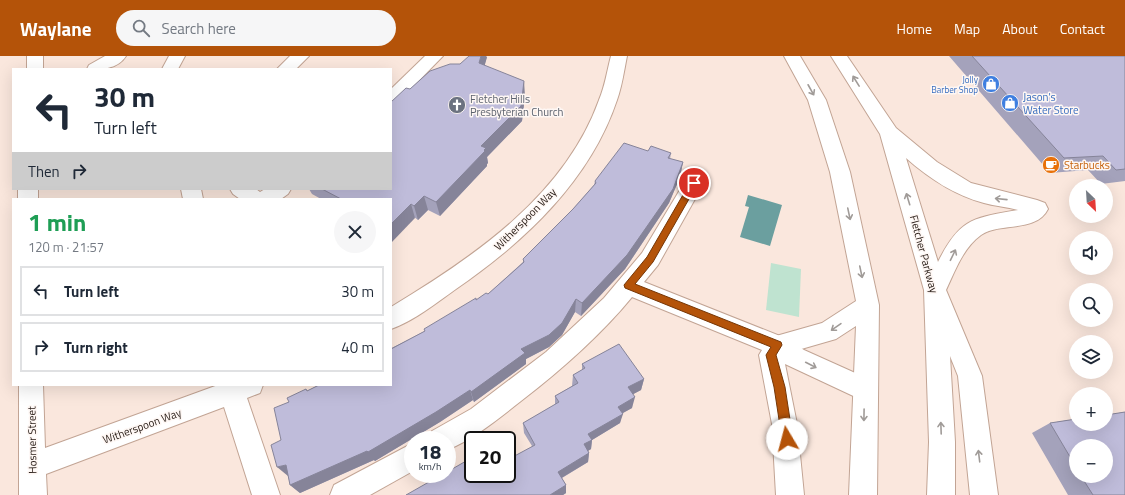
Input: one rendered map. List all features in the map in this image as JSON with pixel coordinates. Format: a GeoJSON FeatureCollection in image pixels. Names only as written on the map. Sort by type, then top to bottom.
{"type":"FeatureCollection","features":[{"type":"Feature","properties":{"kind":"main road"},"geometry":{"type":"LineString","coordinates":[[35,56],[35,68]]}},
{"type":"Feature","properties":{"kind":"main road"},"geometry":{"type":"LineString","coordinates":[[97,68],[118,56]]}},
{"type":"Feature","properties":{"kind":"main road"},"geometry":{"type":"LineString","coordinates":[[171,68],[177,56]]}},
{"type":"Feature","properties":{"kind":"main road"},"geometry":{"type":"LineString","coordinates":[[286,68],[301,56]]}},
{"type":"Feature","properties":{"kind":"main road"},"geometry":{"type":"LineString","coordinates":[[392,99],[435,56]]}},
{"type":"Feature","properties":{"kind":"main road","name":"Witherspoon Way"},"geometry":{"type":"LineString","coordinates":[[392,318],[433,294],[478,262],[519,228],[543,204],[564,179],[595,132],[612,89],[619,56]]}},
{"type":"Feature","properties":{"kind":"main road"},"geometry":{"type":"LineString","coordinates":[[792,56],[817,100],[840,172],[868,305],[864,389],[863,495]]}},
{"type":"Feature","properties":{"kind":"main road","name":"Fletcher Parkway"},"geometry":{"type":"LineString","coordinates":[[839,56],[889,133],[936,290],[942,442],[941,495]]}},
{"type":"Feature","properties":{"kind":"main road"},"geometry":{"type":"LineString","coordinates":[[889,133],[941,175],[959,186],[991,198],[1023,202],[1038,209],[1021,218],[992,221],[978,226],[968,233],[958,244],[936,290],[970,376],[984,495]]}},
{"type":"Feature","properties":{"kind":"main road"},"geometry":{"type":"LineString","coordinates":[[456,431],[480,418],[555,360],[612,305],[650,259],[694,183]]}},
{"type":"Feature","properties":{"kind":"main road"},"geometry":{"type":"LineString","coordinates":[[242,190],[254,198]]}},
{"type":"Feature","properties":{"kind":"main road"},"geometry":{"type":"LineString","coordinates":[[267,198],[279,190]]}},
{"type":"Feature","properties":{"kind":"main road"},"geometry":{"type":"LineString","coordinates":[[628,285],[777,345],[802,361],[864,389]]}},
{"type":"Feature","properties":{"kind":"main road"},"geometry":{"type":"LineString","coordinates":[[790,495],[787,439],[780,387],[771,355],[777,345],[828,332],[868,305]]}},
{"type":"Feature","properties":{"kind":"main road","name":"Hosmer Street"},"geometry":{"type":"LineString","coordinates":[[31,386],[33,495]]}},
{"type":"Feature","properties":{"kind":"main road"},"geometry":{"type":"LineString","coordinates":[[238,388],[266,495]]}},
{"type":"Feature","properties":{"kind":"main road","name":"Witherspoon Way"},"geometry":{"type":"LineString","coordinates":[[33,466],[238,388]]}},
{"type":"Feature","properties":{"kind":"main road"},"geometry":{"type":"LineString","coordinates":[[344,495],[404,461]]}},
{"type":"Feature","properties":{"kind":"green space"},"geometry":{"type":"Polygon","coordinates":[[[771,263],[801,269],[799,317],[766,310],[771,263]]]}},
{"type":"Feature","properties":{"kind":"water"},"geometry":{"type":"Polygon","coordinates":[[[748,195],[782,205],[770,246],[740,237],[749,207],[745,206],[748,195]]]}},
{"type":"Feature","properties":{"kind":"building"},"geometry":{"type":"Polygon","coordinates":[[[469,56],[481,56],[479,63],[524,81],[521,106],[481,146],[486,148],[484,150],[485,151],[436,202],[424,196],[414,206],[411,204],[392,223],[392,198],[339,198],[324,190],[392,190],[392,101],[406,88],[410,89],[430,71],[450,64],[460,64],[469,56]]]}},
{"type":"Feature","properties":{"kind":"building"},"geometry":{"type":"Polygon","coordinates":[[[972,56],[1125,56],[1125,169],[1116,170],[1103,156],[1064,158],[972,56]]]}},
{"type":"Feature","properties":{"kind":"building"},"geometry":{"type":"Polygon","coordinates":[[[624,143],[648,151],[651,146],[671,153],[668,158],[683,162],[673,189],[627,255],[582,303],[576,299],[562,323],[549,335],[521,349],[525,353],[471,392],[470,390],[368,452],[367,451],[290,485],[286,465],[277,467],[271,445],[281,440],[274,408],[289,402],[287,398],[306,389],[307,391],[317,386],[392,386],[392,348],[425,331],[424,329],[476,298],[476,300],[486,293],[488,294],[524,262],[523,259],[573,209],[596,183],[595,181],[624,143]]]}},
{"type":"Feature","properties":{"kind":"building"},"geometry":{"type":"Polygon","coordinates":[[[619,344],[644,379],[628,387],[635,397],[618,407],[623,414],[588,434],[592,440],[584,444],[589,453],[558,472],[566,485],[550,495],[406,495],[427,483],[456,483],[456,467],[464,462],[464,483],[516,483],[516,455],[535,445],[523,423],[559,402],[555,396],[578,383],[573,375],[585,368],[582,364],[619,344]]]}},
{"type":"Feature","properties":{"kind":"building"},"geometry":{"type":"Polygon","coordinates":[[[1125,412],[1125,495],[1093,495],[1085,483],[1113,483],[1113,439],[1069,439],[1069,455],[1050,423],[1069,420],[1069,431],[1113,431],[1113,414],[1125,412]]]}},
{"type":"Feature","properties":{"kind":"place","name":"Jolly Barber Shop"},"geometry":{"type":"Point","coordinates":[991,84]}},
{"type":"Feature","properties":{"kind":"place","name":"Jason's Water Store"},"geometry":{"type":"Point","coordinates":[1010,103]}},
{"type":"Feature","properties":{"kind":"place","name":"Fletcher Hills Presbyterian Church"},"geometry":{"type":"Point","coordinates":[457,105]}},
{"type":"Feature","properties":{"kind":"place","name":"Starbucks"},"geometry":{"type":"Point","coordinates":[1051,165]}},
{"type":"Feature","properties":{"kind":"route"},"geometry":{"type":"LineString","coordinates":[[694,183],[650,259],[628,285],[777,345],[771,355],[780,387],[787,439]]}}]}
